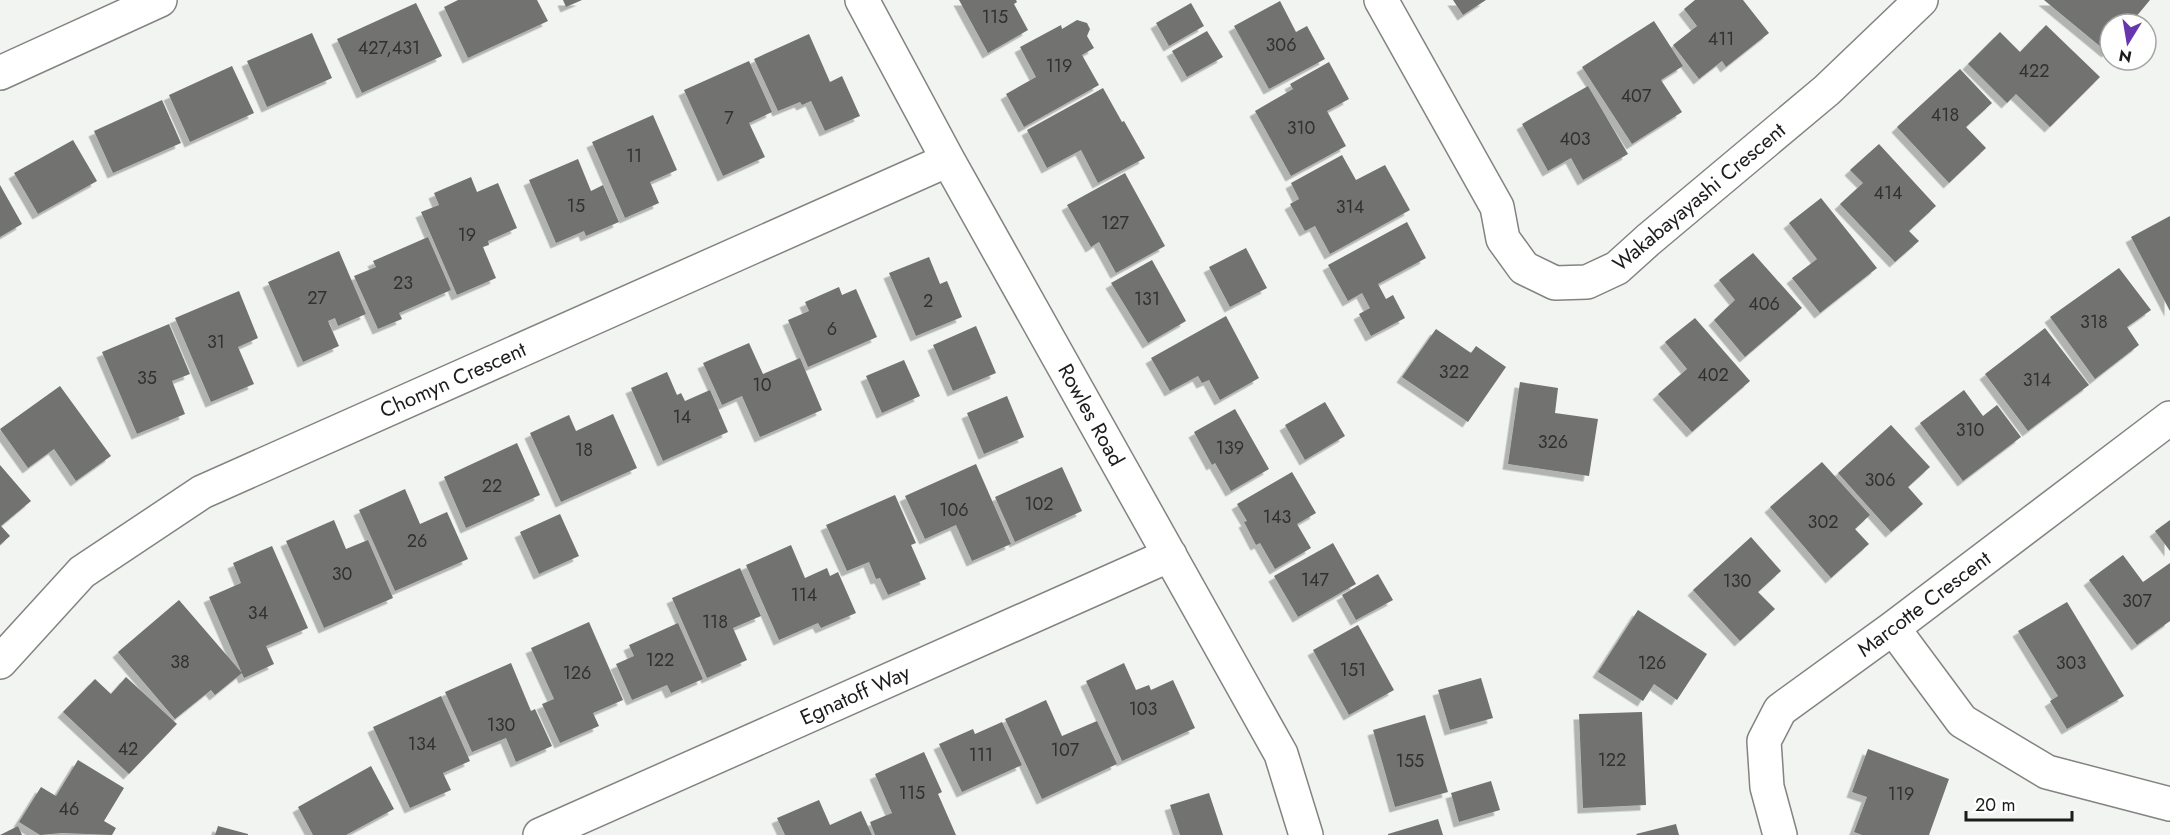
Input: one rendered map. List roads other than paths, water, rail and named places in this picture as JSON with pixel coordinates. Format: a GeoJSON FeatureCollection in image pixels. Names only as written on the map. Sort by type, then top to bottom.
{"type":"FeatureCollection","features":[{"type":"Feature","properties":{"kind":"street"},"geometry":{"type":"LineString","coordinates":[[0,73],[160,0]]}},
{"type":"Feature","properties":{"kind":"street","name":"Rowles Road"},"geometry":{"type":"LineString","coordinates":[[862,0],[948,160],[1281,754],[1306,835]]}},
{"type":"Feature","properties":{"kind":"street","name":"Wakabayayashi Crescent"},"geometry":{"type":"LineString","coordinates":[[1381,0],[1497,207],[1503,239],[1524,268],[1556,283],[1587,282],[1617,268],[1827,90],[1921,0]]}},
{"type":"Feature","properties":{"kind":"street","name":"Chomyn Crescent"},"geometry":{"type":"LineString","coordinates":[[0,662],[82,572],[202,492],[948,160]]}},
{"type":"Feature","properties":{"kind":"street","name":"Marcotte Crescent"},"geometry":{"type":"LineString","coordinates":[[1780,835],[1767,787],[1764,741],[1780,710],[1893,628],[2170,418]]}},
{"type":"Feature","properties":{"kind":"street","name":"Egnatoff Way"},"geometry":{"type":"LineString","coordinates":[[540,835],[1170,555]]}},
{"type":"Feature","properties":{"kind":"street"},"geometry":{"type":"LineString","coordinates":[[1893,628],[1962,721],[2047,772],[2170,804]]}}]}
